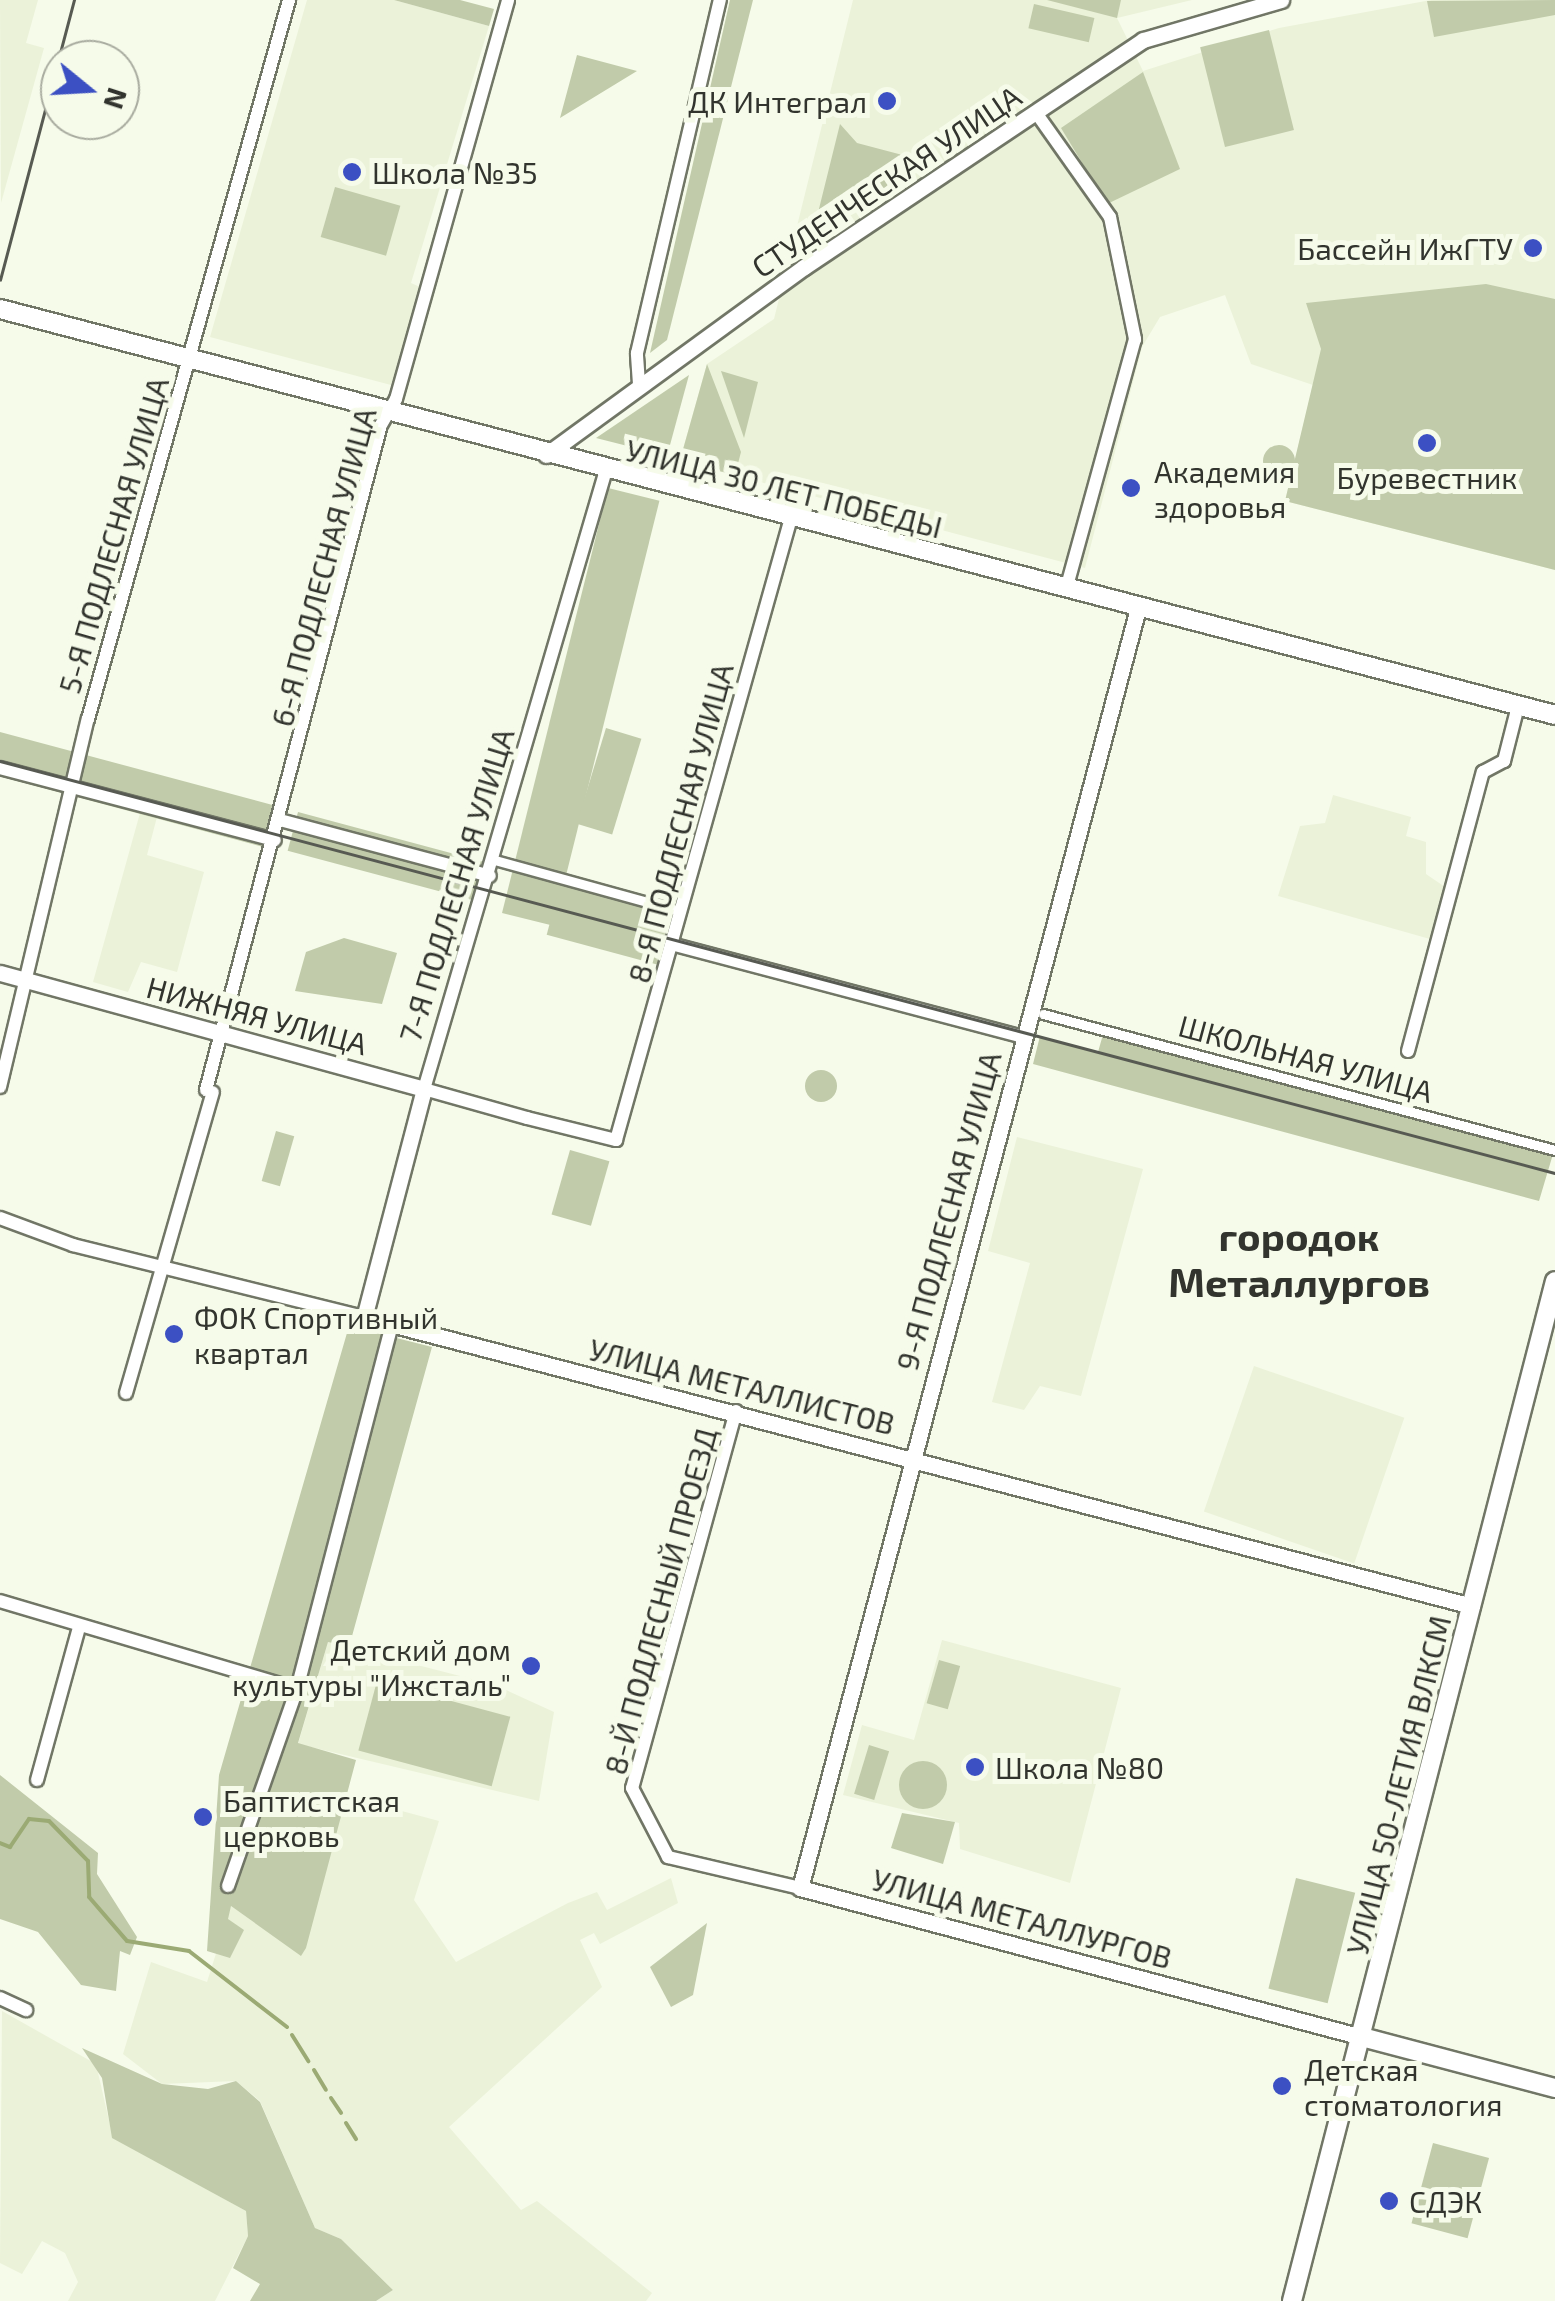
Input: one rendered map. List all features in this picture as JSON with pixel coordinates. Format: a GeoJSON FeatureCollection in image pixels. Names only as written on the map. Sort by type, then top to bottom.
{"type":"FeatureCollection","features":[{"type":"Feature","properties":{"kind":"main road","name":"УЛИЦА 30 ЛЕТ ПОБЕДЫ"},"geometry":{"type":"LineString","coordinates":[[0,309],[546,455],[1555,715]]}},
{"type":"Feature","properties":{"kind":"main road","name":"УЛИЦА 50-ЛЕТИЯ ВЛКСМ"},"geometry":{"type":"LineString","coordinates":[[1292,2301],[1555,1281]]}},
{"type":"Feature","properties":{"kind":"main road"},"geometry":{"type":"LineString","coordinates":[[1362,2037],[1555,2088]]}},
{"type":"Feature","properties":{"kind":"street","name":"5-Я ПОДЛЕСНАЯ УЛИЦА"},"geometry":{"type":"LineString","coordinates":[[0,1087],[77,788],[88,719],[289,0]]}},
{"type":"Feature","properties":{"kind":"street","name":"6-Я ПОДЛЕСНАЯ УЛИЦА"},"geometry":{"type":"LineString","coordinates":[[126,1393],[159,1264],[174,1243],[222,1033],[384,412],[396,398],[508,0]]}},
{"type":"Feature","properties":{"kind":"street"},"geometry":{"type":"LineString","coordinates":[[639,384],[638,352],[720,0]]}},
{"type":"Feature","properties":{"kind":"street","name":"СТУДЕНЧЕСКАЯ УЛИЦА"},"geometry":{"type":"LineString","coordinates":[[546,455],[639,384],[1143,40],[1281,0]]}},
{"type":"Feature","properties":{"kind":"street"},"geometry":{"type":"LineString","coordinates":[[1037,114],[1110,217],[1135,340],[1066,589]]}},
{"type":"Feature","properties":{"kind":"street","name":"7-Я ПОДЛЕСНАЯ УЛИЦА"},"geometry":{"type":"LineString","coordinates":[[364,1317],[424,1088],[495,860],[606,470]]}},
{"type":"Feature","properties":{"kind":"street","name":"8-Я ПОДЛЕСНАЯ УЛИЦА"},"geometry":{"type":"LineString","coordinates":[[616,1140],[675,945],[791,518]]}},
{"type":"Feature","properties":{"kind":"street","name":"9-Я ПОДЛЕСНАЯ УЛИЦА"},"geometry":{"type":"LineString","coordinates":[[800,1888],[910,1457],[1138,608]]}},
{"type":"Feature","properties":{"kind":"street"},"geometry":{"type":"LineString","coordinates":[[1408,1051],[1483,772],[1504,761],[1518,706]]}},
{"type":"Feature","properties":{"kind":"street"},"geometry":{"type":"LineString","coordinates":[[0,768],[275,840]]}},
{"type":"Feature","properties":{"kind":"street"},"geometry":{"type":"LineString","coordinates":[[280,820],[490,876]]}},
{"type":"Feature","properties":{"kind":"street"},"geometry":{"type":"LineString","coordinates":[[495,860],[673,909]]}},
{"type":"Feature","properties":{"kind":"street"},"geometry":{"type":"LineString","coordinates":[[675,945],[1023,1037]]}},
{"type":"Feature","properties":{"kind":"street","name":"НИЖНЯЯ УЛИЦА"},"geometry":{"type":"LineString","coordinates":[[0,973],[616,1140]]}},
{"type":"Feature","properties":{"kind":"street","name":"ШКОЛЬНАЯ УЛИЦА"},"geometry":{"type":"LineString","coordinates":[[1043,1014],[1555,1150]]}},
{"type":"Feature","properties":{"kind":"street","name":"УЛИЦА МЕТАЛЛИСТОВ"},"geometry":{"type":"LineString","coordinates":[[0,1218],[159,1264],[736,1411],[1472,1606]]}},
{"type":"Feature","properties":{"kind":"street"},"geometry":{"type":"LineString","coordinates":[[228,1886],[297,1689],[392,1324]]}},
{"type":"Feature","properties":{"kind":"street","name":"8-Й ПОДЛЕСНЫЙ ПРОЕЗД"},"geometry":{"type":"LineString","coordinates":[[668,1857],[632,1788],[736,1411]]}},
{"type":"Feature","properties":{"kind":"street"},"geometry":{"type":"LineString","coordinates":[[0,1601],[297,1689]]}},
{"type":"Feature","properties":{"kind":"street"},"geometry":{"type":"LineString","coordinates":[[37,1780],[79,1626]]}},
{"type":"Feature","properties":{"kind":"street","name":"УЛИЦА МЕТАЛЛУРГОВ"},"geometry":{"type":"LineString","coordinates":[[668,1857],[800,1888],[1362,2037]]}},
{"type":"Feature","properties":{"kind":"street"},"geometry":{"type":"LineString","coordinates":[[0,1998],[26,2010]]}},
{"type":"Feature","properties":{"kind":"shaded area"},"geometry":{"type":"Polygon","coordinates":[[[0,0],[38,0],[26,43],[40,47],[40,62],[1,203],[0,0]]]}},
{"type":"Feature","properties":{"kind":"shaded area","name":"Школа №35"},"geometry":{"type":"Polygon","coordinates":[[[307,0],[394,0],[489,26],[411,283],[420,287],[391,385],[210,337],[307,0]]]}},
{"type":"Feature","properties":{"kind":"shaded area"},"geometry":{"type":"Polygon","coordinates":[[[394,0],[460,0],[494,9],[489,26],[394,0]]]}},
{"type":"Feature","properties":{"kind":"shaded area"},"geometry":{"type":"Polygon","coordinates":[[[730,0],[753,0],[667,340],[650,353],[730,0]]]}},
{"type":"Feature","properties":{"kind":"shaded area"},"geometry":{"type":"Polygon","coordinates":[[[853,0],[1192,0],[1117,18],[1143,71],[1279,28],[1431,0],[1555,0],[1555,570],[1285,501],[1313,385],[1251,364],[1225,295],[1160,317],[1142,347],[1085,568],[707,468],[710,455],[680,460],[707,364],[774,319],[853,0]]]}},
{"type":"Feature","properties":{"kind":"shaded area"},"geometry":{"type":"Polygon","coordinates":[[[1047,0],[1121,0],[1117,18],[1047,0]]]}},
{"type":"Feature","properties":{"kind":"shaded area"},"geometry":{"type":"Polygon","coordinates":[[[1555,0],[1555,15],[1434,37],[1427,1],[1555,0]]]}},
{"type":"Feature","properties":{"kind":"shaded area"},"geometry":{"type":"Polygon","coordinates":[[[1034,4],[1094,18],[1089,42],[1028,28],[1034,4]]]}},
{"type":"Feature","properties":{"kind":"shaded area"},"geometry":{"type":"Polygon","coordinates":[[[1269,30],[1294,130],[1225,147],[1200,47],[1269,30]]]}},
{"type":"Feature","properties":{"kind":"shaded area"},"geometry":{"type":"Polygon","coordinates":[[[577,55],[637,71],[560,118],[570,81],[577,55]]]}},
{"type":"Feature","properties":{"kind":"shaded area"},"geometry":{"type":"Polygon","coordinates":[[[1143,72],[1180,169],[1107,204],[1061,128],[1143,72]]]}},
{"type":"Feature","properties":{"kind":"shaded area"},"geometry":{"type":"Polygon","coordinates":[[[840,124],[857,143],[910,157],[908,172],[812,237],[840,124]]]}},
{"type":"Feature","properties":{"kind":"shaded area"},"geometry":{"type":"Polygon","coordinates":[[[335,187],[400,206],[386,256],[321,237],[335,187]]]}},
{"type":"Feature","properties":{"kind":"shaded area","name":"Буревестник"},"geometry":{"type":"Polygon","coordinates":[[[1486,284],[1555,299],[1555,570],[1285,501],[1321,349],[1306,303],[1486,284]]]}},
{"type":"Feature","properties":{"kind":"shaded area"},"geometry":{"type":"Polygon","coordinates":[[[707,364],[741,452],[735,475],[707,468],[710,455],[680,460],[707,364]]]}},
{"type":"Feature","properties":{"kind":"shaded area"},"geometry":{"type":"Polygon","coordinates":[[[721,371],[758,382],[744,438],[721,371]]]}},
{"type":"Feature","properties":{"kind":"shaded area"},"geometry":{"type":"Polygon","coordinates":[[[689,375],[667,456],[596,438],[689,375]]]}},
{"type":"Feature","properties":{"kind":"shaded area"},"geometry":{"type":"Polygon","coordinates":[[[1279,445],[1290,450],[1295,461],[1290,472],[1279,477],[1268,472],[1263,461],[1268,450],[1279,445]]]}},
{"type":"Feature","properties":{"kind":"shaded area"},"geometry":{"type":"Polygon","coordinates":[[[608,488],[659,501],[553,926],[502,913],[608,488]]]}},
{"type":"Feature","properties":{"kind":"shaded area"},"geometry":{"type":"Polygon","coordinates":[[[606,728],[641,739],[612,834],[577,824],[606,728]]]}},
{"type":"Feature","properties":{"kind":"shaded area"},"geometry":{"type":"Polygon","coordinates":[[[0,732],[276,806],[265,848],[0,777],[0,732]]]}},
{"type":"Feature","properties":{"kind":"shaded area"},"geometry":{"type":"Polygon","coordinates":[[[1333,795],[1411,817],[1406,836],[1426,842],[1426,874],[1445,887],[1430,939],[1278,896],[1300,826],[1325,823],[1333,795]]]}},
{"type":"Feature","properties":{"kind":"shaded area"},"geometry":{"type":"Polygon","coordinates":[[[298,812],[482,861],[472,900],[288,851],[298,812]]]}},
{"type":"Feature","properties":{"kind":"shaded area"},"geometry":{"type":"Polygon","coordinates":[[[140,813],[157,817],[147,855],[204,872],[177,972],[141,962],[128,992],[93,982],[140,813]]]}},
{"type":"Feature","properties":{"kind":"shaded area"},"geometry":{"type":"Polygon","coordinates":[[[563,874],[677,905],[661,965],[547,935],[563,874]]]}},
{"type":"Feature","properties":{"kind":"shaded area"},"geometry":{"type":"Polygon","coordinates":[[[344,938],[397,953],[382,1004],[295,991],[306,952],[344,938]]]}},
{"type":"Feature","properties":{"kind":"shaded area"},"geometry":{"type":"Polygon","coordinates":[[[1104,1031],[1553,1154],[1539,1201],[1033,1064],[1040,1036],[1098,1052],[1104,1031]]]}},
{"type":"Feature","properties":{"kind":"shaded area"},"geometry":{"type":"Polygon","coordinates":[[[821,1070],[832,1075],[837,1086],[832,1097],[821,1102],[810,1097],[805,1086],[810,1075],[821,1070]]]}},
{"type":"Feature","properties":{"kind":"shaded area"},"geometry":{"type":"Polygon","coordinates":[[[276,1131],[294,1136],[280,1186],[262,1181],[276,1131]]]}},
{"type":"Feature","properties":{"kind":"shaded area"},"geometry":{"type":"Polygon","coordinates":[[[1017,1137],[1143,1169],[1081,1396],[1040,1386],[1024,1410],[992,1402],[1030,1263],[988,1251],[1017,1137]]]}},
{"type":"Feature","properties":{"kind":"shaded area"},"geometry":{"type":"Polygon","coordinates":[[[570,1150],[609,1161],[591,1226],[552,1214],[570,1150]]]}},
{"type":"Feature","properties":{"kind":"shaded area"},"geometry":{"type":"Polygon","coordinates":[[[349,1326],[432,1347],[349,1647],[328,1642],[298,1743],[356,1760],[301,1956],[231,1906],[228,1919],[244,1930],[230,1958],[207,1951],[219,1775],[349,1326]]]}},
{"type":"Feature","properties":{"kind":"shaded area"},"geometry":{"type":"Polygon","coordinates":[[[1254,1366],[1404,1418],[1354,1563],[1204,1512],[1254,1366]]]}},
{"type":"Feature","properties":{"kind":"shaded area","name":"Школа №80"},"geometry":{"type":"Polygon","coordinates":[[[942,1640],[1121,1688],[1070,1883],[960,1849],[959,1823],[843,1795],[862,1725],[914,1740],[942,1640]]]}},
{"type":"Feature","properties":{"kind":"shaded area"},"geometry":{"type":"Polygon","coordinates":[[[328,1642],[495,1685],[554,1712],[539,1801],[298,1744],[328,1642]]]}},
{"type":"Feature","properties":{"kind":"shaded area"},"geometry":{"type":"Polygon","coordinates":[[[939,1660],[960,1666],[948,1709],[927,1703],[939,1660]]]}},
{"type":"Feature","properties":{"kind":"shaded area"},"geometry":{"type":"Polygon","coordinates":[[[377,1681],[510,1717],[492,1786],[358,1751],[377,1681]]]}},
{"type":"Feature","properties":{"kind":"shaded area"},"geometry":{"type":"Polygon","coordinates":[[[869,1745],[889,1751],[874,1800],[854,1794],[869,1745]]]}},
{"type":"Feature","properties":{"kind":"shaded area"},"geometry":{"type":"Polygon","coordinates":[[[923,1761],[940,1768],[947,1785],[940,1802],[923,1809],[906,1802],[899,1785],[906,1768],[923,1761]]]}},
{"type":"Feature","properties":{"kind":"shaded area"},"geometry":{"type":"Polygon","coordinates":[[[0,1775],[98,1853],[97,1874],[137,1937],[130,1955],[120,1951],[116,1991],[81,1985],[38,1932],[0,1919],[0,1775]]]}},
{"type":"Feature","properties":{"kind":"shaded area"},"geometry":{"type":"Polygon","coordinates":[[[346,1796],[439,1821],[414,1900],[456,1962],[568,1903],[597,1892],[607,1910],[671,1878],[678,1903],[600,1944],[594,1933],[580,1940],[602,1987],[449,2127],[521,2210],[537,2201],[652,2293],[646,2301],[376,2301],[393,2290],[341,2239],[315,2228],[260,2101],[236,2081],[162,2084],[123,2054],[151,1962],[207,1982],[231,1906],[301,1955],[346,1796]]]}},
{"type":"Feature","properties":{"kind":"shaded area"},"geometry":{"type":"Polygon","coordinates":[[[902,1813],[955,1822],[943,1864],[891,1848],[902,1813]]]}},
{"type":"Feature","properties":{"kind":"shaded area"},"geometry":{"type":"Polygon","coordinates":[[[1296,1878],[1355,1893],[1328,2003],[1268,1989],[1296,1878]]]}},
{"type":"Feature","properties":{"kind":"shaded area"},"geometry":{"type":"Polygon","coordinates":[[[707,1923],[693,1995],[671,2007],[650,1967],[707,1923]]]}},
{"type":"Feature","properties":{"kind":"shaded area"},"geometry":{"type":"Polygon","coordinates":[[[2,2011],[96,2064],[113,2138],[246,2211],[248,2236],[215,2301],[68,2301],[78,2282],[65,2253],[42,2241],[22,2274],[0,2263],[2,2011]]]}},
{"type":"Feature","properties":{"kind":"shaded area"},"geometry":{"type":"Polygon","coordinates":[[[82,2048],[162,2084],[208,2089],[236,2081],[260,2102],[315,2228],[341,2239],[393,2290],[376,2301],[250,2301],[260,2284],[233,2268],[248,2236],[246,2211],[112,2138],[102,2078],[82,2048]]]}},
{"type":"Feature","properties":{"kind":"shaded area"},"geometry":{"type":"Polygon","coordinates":[[[1433,2143],[1489,2158],[1468,2238],[1412,2223],[1433,2143]]]}},
{"type":"Feature","properties":{"kind":"waterway"},"geometry":{"type":"LineString","coordinates":[[0,1843],[10,1847],[29,1819],[49,1821],[88,1861],[89,1897],[127,1941],[189,1951],[287,2027]]}},
{"type":"Feature","properties":{"kind":"waterway"},"geometry":{"type":"LineString","coordinates":[[292,2035],[308,2061]]}},
{"type":"Feature","properties":{"kind":"waterway"},"geometry":{"type":"LineString","coordinates":[[314,2070],[326,2090]]}},
{"type":"Feature","properties":{"kind":"waterway"},"geometry":{"type":"LineString","coordinates":[[331,2098],[341,2113]]}},
{"type":"Feature","properties":{"kind":"waterway"},"geometry":{"type":"LineString","coordinates":[[346,2123],[356,2139]]}},
{"type":"Feature","properties":{"kind":"tram line"},"geometry":{"type":"LineString","coordinates":[[0,280],[74,0]]}},
{"type":"Feature","properties":{"kind":"tram line"},"geometry":{"type":"LineString","coordinates":[[0,761],[1555,1173]]}},
{"type":"Feature","properties":{"kind":"place","name":"ДК Интеграл"},"geometry":{"type":"Point","coordinates":[887,101]}},
{"type":"Feature","properties":{"kind":"place","name":"Школа №35"},"geometry":{"type":"Point","coordinates":[352,172]}},
{"type":"Feature","properties":{"kind":"place","name":"Бассейн ИжГТУ"},"geometry":{"type":"Point","coordinates":[1533,248]}},
{"type":"Feature","properties":{"kind":"place","name":"Буревестник"},"geometry":{"type":"Point","coordinates":[1427,443]}},
{"type":"Feature","properties":{"kind":"place","name":"Академия здоровья"},"geometry":{"type":"Point","coordinates":[1131,488]}},
{"type":"Feature","properties":{"kind":"place","name":"ФОК Спортивный квартал"},"geometry":{"type":"Point","coordinates":[174,1334]}},
{"type":"Feature","properties":{"kind":"place","name":"Детский дом культуры \"Ижсталь\""},"geometry":{"type":"Point","coordinates":[531,1666]}},
{"type":"Feature","properties":{"kind":"place","name":"Школа №80"},"geometry":{"type":"Point","coordinates":[975,1767]}},
{"type":"Feature","properties":{"kind":"place","name":"Баптистская церковь"},"geometry":{"type":"Point","coordinates":[203,1817]}},
{"type":"Feature","properties":{"kind":"place","name":"Детская стоматология"},"geometry":{"type":"Point","coordinates":[1282,2086]}},
{"type":"Feature","properties":{"kind":"place","name":"СДЭК"},"geometry":{"type":"Point","coordinates":[1389,2201]}},
{"type":"Feature","properties":{"kind":"district","name":"городок Металлургов"},"geometry":{"type":"Point","coordinates":[1299,1258]}}]}
